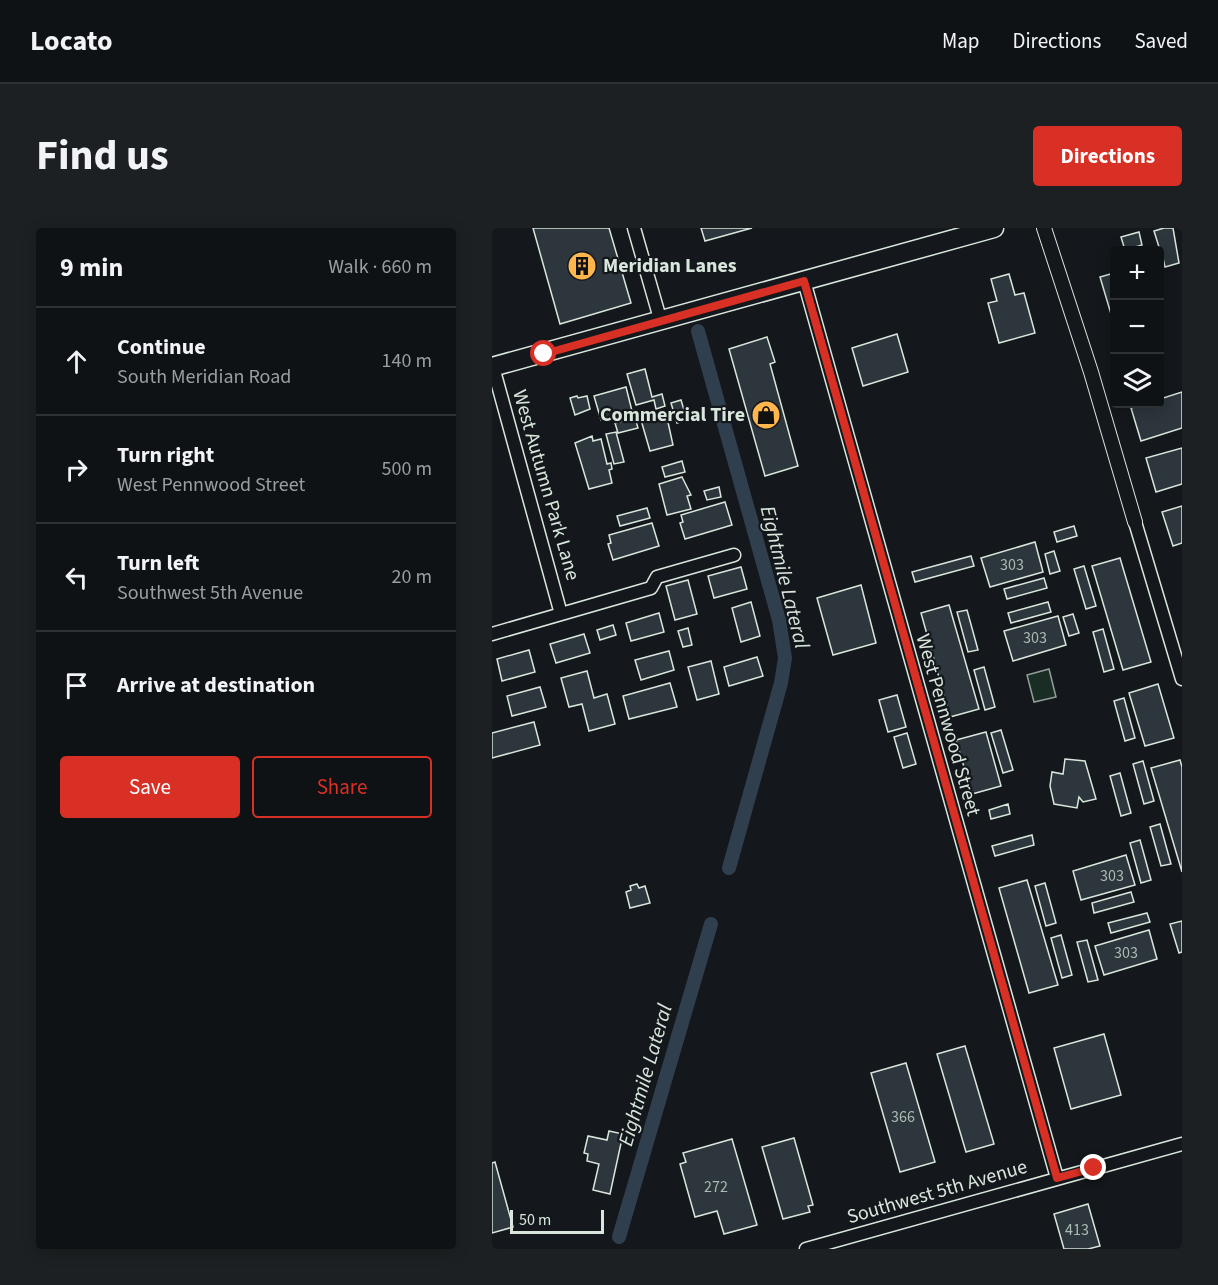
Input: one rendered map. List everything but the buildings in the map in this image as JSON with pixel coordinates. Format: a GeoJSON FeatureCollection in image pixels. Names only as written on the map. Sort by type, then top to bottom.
{"type":"FeatureCollection","features":[{"type":"Feature","properties":{"kind":"main road"},"geometry":{"type":"LineString","coordinates":[[492,367],[994,228]]}},
{"type":"Feature","properties":{"kind":"street"},"geometry":{"type":"LineString","coordinates":[[634,228],[661,322]]}},
{"type":"Feature","properties":{"kind":"street"},"geometry":{"type":"LineString","coordinates":[[1044,228],[1091,372],[1182,679]]}},
{"type":"Feature","properties":{"kind":"street","name":"West Pennwood Street"},"geometry":{"type":"LineString","coordinates":[[804,281],[1057,1178]]}},
{"type":"Feature","properties":{"kind":"street","name":"West Autumn Park Lane"},"geometry":{"type":"LineString","coordinates":[[492,367],[561,614]]}},
{"type":"Feature","properties":{"kind":"street"},"geometry":{"type":"LineString","coordinates":[[492,634],[651,588],[657,577],[734,555]]}},
{"type":"Feature","properties":{"kind":"street","name":"Southwest 5th Avenue"},"geometry":{"type":"LineString","coordinates":[[806,1249],[1182,1144]]}},
{"type":"Feature","properties":{"kind":"green space"},"geometry":{"type":"Polygon","coordinates":[[[1049,669],[1056,697],[1034,702],[1027,675],[1049,669]]]}},
{"type":"Feature","properties":{"kind":"waterway","name":"Eightmile Lateral"},"geometry":{"type":"LineString","coordinates":[[698,331],[779,620],[785,658],[781,683],[729,868]]}},
{"type":"Feature","properties":{"kind":"waterway","name":"Eightmile Lateral"},"geometry":{"type":"LineString","coordinates":[[619,1237],[711,924]]}},
{"type":"Feature","properties":{"kind":"place","name":"Meridian Lanes"},"geometry":{"type":"Point","coordinates":[582,266]}},
{"type":"Feature","properties":{"kind":"place","name":"Commercial Tire"},"geometry":{"type":"Point","coordinates":[766,415]}},
{"type":"Feature","properties":{"kind":"route"},"geometry":{"type":"LineString","coordinates":[[544,354],[804,281],[884,573],[1057,1178],[1094,1168]]}}]}
